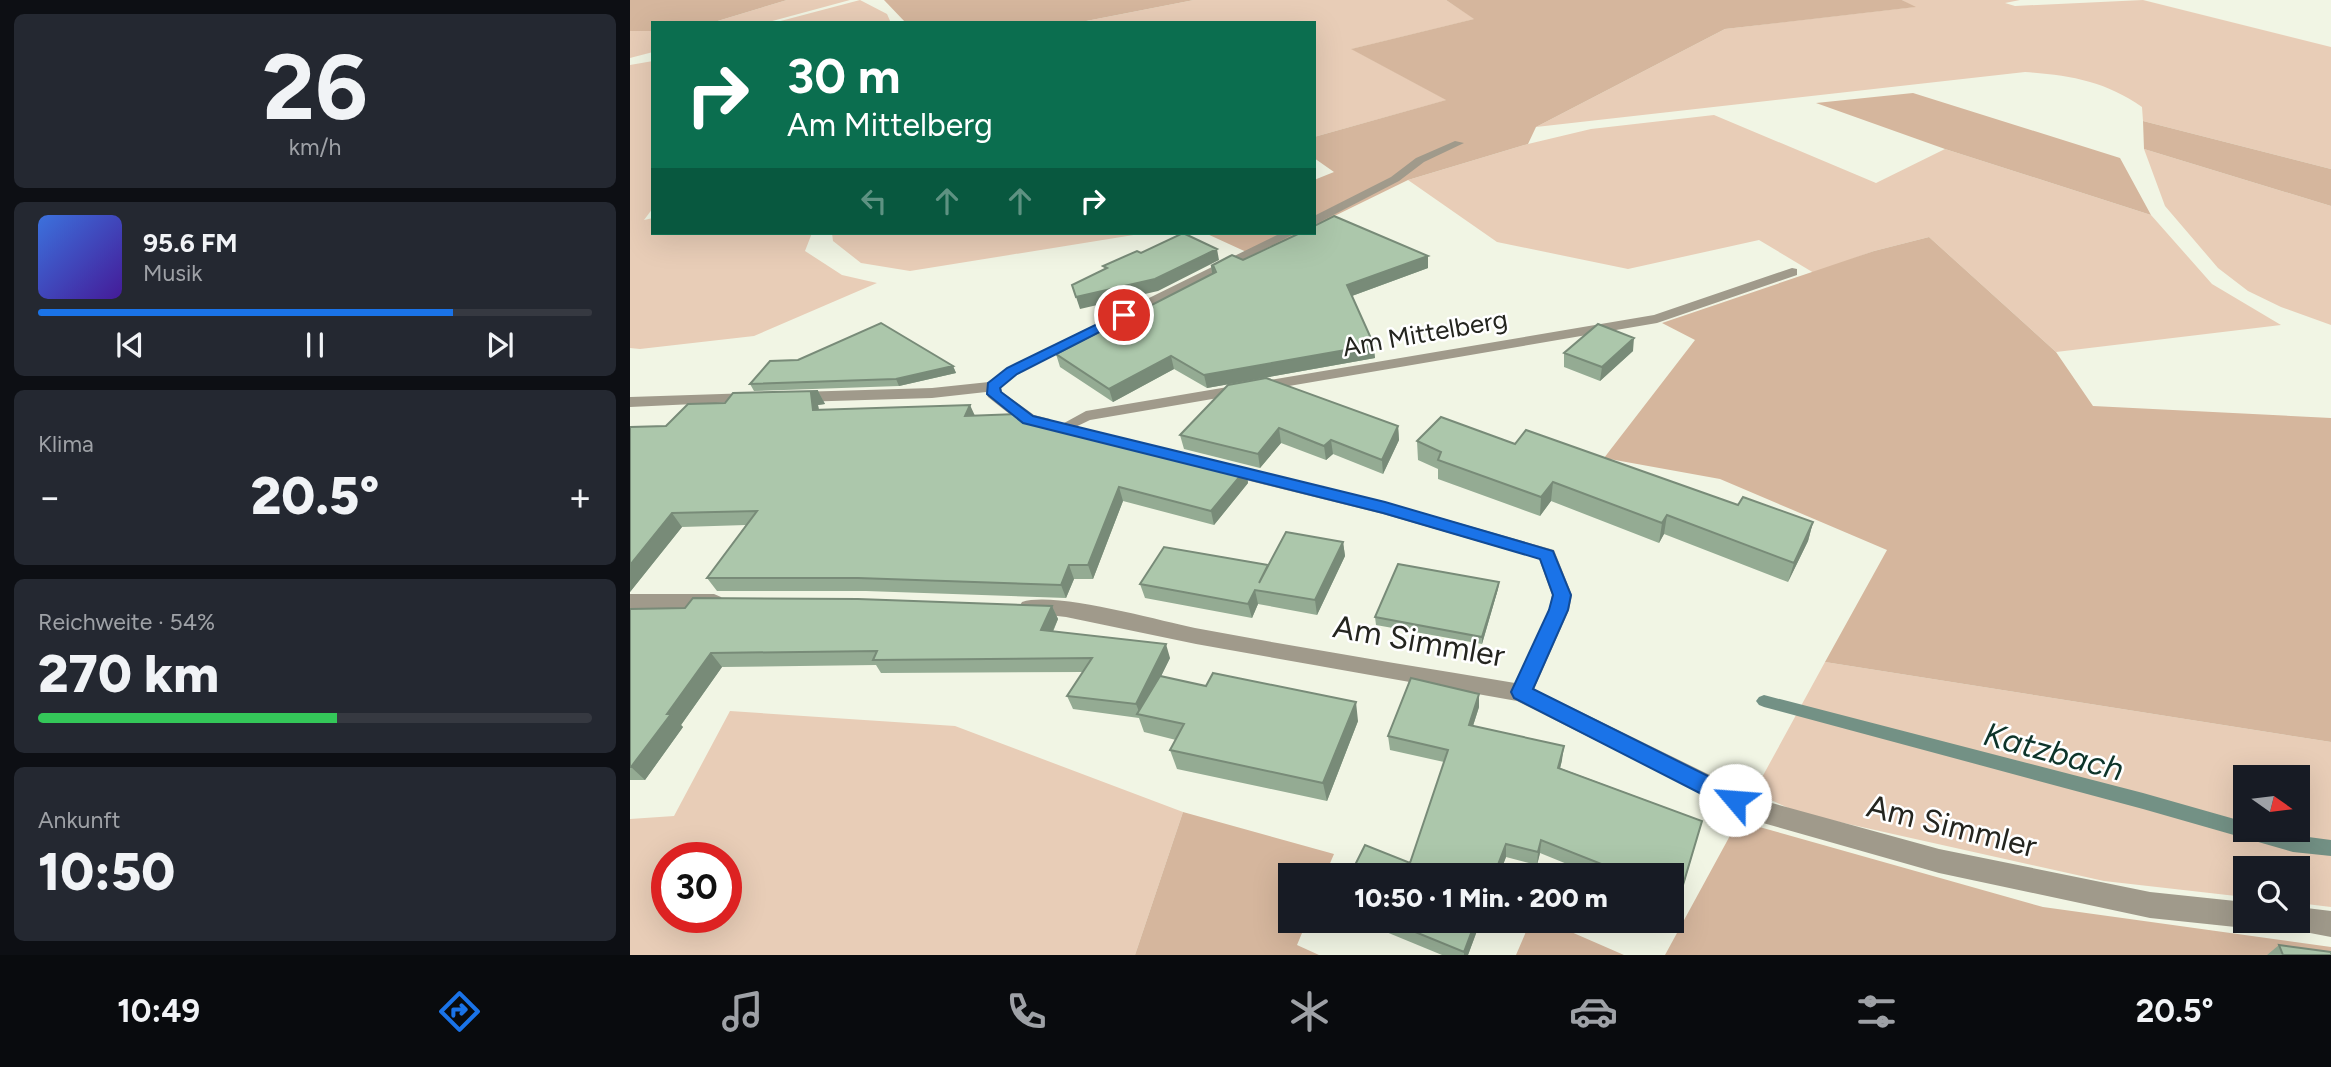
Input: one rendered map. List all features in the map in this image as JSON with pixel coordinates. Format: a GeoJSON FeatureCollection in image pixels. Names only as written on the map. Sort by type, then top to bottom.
{"type":"FeatureCollection","features":[{"type":"Feature","properties":{"kind":"street"},"geometry":{"type":"LineString","coordinates":[[1316,220],[1395,179],[1420,160],[1459,143]]}},
{"type":"Feature","properties":{"kind":"street"},"geometry":{"type":"LineString","coordinates":[[630,402],[932,393],[993,386],[1012,371],[1286,235]]}},
{"type":"Feature","properties":{"kind":"street","name":"Am Mittelberg"},"geometry":{"type":"LineString","coordinates":[[1063,428],[1086,416],[1657,319],[1792,272]]}},
{"type":"Feature","properties":{"kind":"street"},"geometry":{"type":"LineString","coordinates":[[993,386],[994,394],[1028,419],[1089,434]]}},
{"type":"Feature","properties":{"kind":"street"},"geometry":{"type":"LineString","coordinates":[[1204,464],[1385,508],[1547,555],[1562,595],[1559,610],[1521,692]]}},
{"type":"Feature","properties":{"kind":"street"},"geometry":{"type":"LineString","coordinates":[[630,601],[740,602]]}},
{"type":"Feature","properties":{"kind":"street","name":"Am Simmler"},"geometry":{"type":"LineString","coordinates":[[1013,607],[1066,609],[1196,636],[1521,692],[1756,810],[1939,860],[2150,905],[2233,914]]}},
{"type":"Feature","properties":{"kind":"street"},"geometry":{"type":"LineString","coordinates":[[2310,921],[2331,924]]}},
{"type":"Feature","properties":{"kind":"shaded area"},"geometry":{"type":"Polygon","coordinates":[[[630,0],[787,0],[718,21],[651,21],[651,31],[630,31],[630,0]]]}},
{"type":"Feature","properties":{"kind":"shaded area"},"geometry":{"type":"Polygon","coordinates":[[[787,0],[850,0],[772,21],[718,21],[787,0]]]}},
{"type":"Feature","properties":{"kind":"shaded area"},"geometry":{"type":"Polygon","coordinates":[[[860,0],[887,14],[890,21],[781,21],[860,0]]]}},
{"type":"Feature","properties":{"kind":"shaded area"},"geometry":{"type":"Polygon","coordinates":[[[884,0],[1194,0],[1086,21],[904,21],[884,0]]]}},
{"type":"Feature","properties":{"kind":"shaded area"},"geometry":{"type":"Polygon","coordinates":[[[1194,0],[1446,0],[1475,19],[1352,49],[1447,100],[1316,136],[1316,21],[1086,21],[1194,0]]]}},
{"type":"Feature","properties":{"kind":"shaded area"},"geometry":{"type":"Polygon","coordinates":[[[1446,0],[1902,0],[1916,7],[1725,29],[1536,127],[1528,144],[1408,180],[1316,225],[1316,179],[1334,172],[1316,159],[1316,136],[1446,100],[1351,49],[1474,19],[1446,0]]]}},
{"type":"Feature","properties":{"kind":"shaded area"},"geometry":{"type":"Polygon","coordinates":[[[1902,0],[2020,0],[2005,3],[2015,6],[2143,0],[2331,47],[2331,169],[2143,121],[2142,107],[2100,85],[2057,75],[2025,72],[1536,127],[1725,29],[1914,7],[1902,0]]]}},
{"type":"Feature","properties":{"kind":"shaded area"},"geometry":{"type":"Polygon","coordinates":[[[630,31],[651,31],[651,53],[630,58],[630,31]]]}},
{"type":"Feature","properties":{"kind":"shaded area"},"geometry":{"type":"Polygon","coordinates":[[[651,61],[651,211],[644,220],[651,218],[651,235],[811,235],[805,251],[842,275],[877,283],[754,336],[630,348],[630,65],[651,61]]]}},
{"type":"Feature","properties":{"kind":"shaded area"},"geometry":{"type":"Polygon","coordinates":[[[1913,93],[2120,158],[2151,215],[1945,149],[1816,103],[1913,93]]]}},
{"type":"Feature","properties":{"kind":"shaded area"},"geometry":{"type":"Polygon","coordinates":[[[1714,115],[1876,183],[1945,149],[2151,215],[2212,284],[2281,325],[2056,352],[1929,237],[1874,251],[1814,273],[1759,240],[1628,269],[1497,242],[1408,180],[1528,144],[1591,129],[1714,115]]]}},
{"type":"Feature","properties":{"kind":"shaded area"},"geometry":{"type":"Polygon","coordinates":[[[2143,121],[2331,169],[2331,206],[2144,149],[2143,121]]]}},
{"type":"Feature","properties":{"kind":"shaded area"},"geometry":{"type":"Polygon","coordinates":[[[2144,149],[2331,206],[2331,325],[2281,307],[2248,291],[2218,268],[2165,206],[2144,149]]]}},
{"type":"Feature","properties":{"kind":"shaded area"},"geometry":{"type":"Polygon","coordinates":[[[832,235],[1134,235],[910,271],[861,263],[833,241],[832,235]]]}},
{"type":"Feature","properties":{"kind":"shaded area"},"geometry":{"type":"Polygon","coordinates":[[[1209,235],[1295,235],[1253,255],[1209,235]]]}},
{"type":"Feature","properties":{"kind":"shaded area"},"geometry":{"type":"Polygon","coordinates":[[[1929,237],[2056,352],[2093,406],[2331,418],[2331,742],[1825,662],[1887,550],[1720,479],[1604,458],[1695,340],[1662,323],[1874,251],[1929,237]]]}},
{"type":"Feature","properties":{"kind":"shaded area"},"geometry":{"type":"Polygon","coordinates":[[[1825,662],[2331,742],[2331,907],[2310,904],[2310,856],[2233,856],[2233,896],[2104,881],[1799,813],[1754,792],[1825,662]]]}},
{"type":"Feature","properties":{"kind":"shaded area"},"geometry":{"type":"Polygon","coordinates":[[[730,711],[955,726],[1183,812],[1135,955],[630,955],[630,819],[674,816],[730,711]]]}},
{"type":"Feature","properties":{"kind":"shaded area"},"geometry":{"type":"Polygon","coordinates":[[[1183,812],[1334,854],[1330,863],[1278,863],[1278,933],[1302,933],[1297,945],[1319,955],[1135,955],[1183,812]]]}},
{"type":"Feature","properties":{"kind":"shaded area"},"geometry":{"type":"Polygon","coordinates":[[[1738,821],[2043,907],[2331,947],[2331,955],[1665,955],[1677,933],[1684,933],[1684,920],[1738,821]]]}},
{"type":"Feature","properties":{"kind":"shaded area"},"geometry":{"type":"Polygon","coordinates":[[[1525,933],[1574,933],[1624,955],[1516,955],[1525,933]]]}},
{"type":"Feature","properties":{"kind":"building"},"geometry":{"type":"Polygon","coordinates":[[[1334,216],[1428,256],[1347,285],[1374,345],[1204,375],[1171,356],[1109,389],[1056,354],[1216,272],[1213,265],[1211,266],[1232,255],[1243,260],[1296,235],[1316,235],[1316,225],[1334,216]]]}},
{"type":"Feature","properties":{"kind":"building"},"geometry":{"type":"Polygon","coordinates":[[[1179,235],[1187,235],[1217,249],[1155,279],[1076,297],[1072,285],[1107,268],[1103,266],[1137,251],[1141,253],[1179,235]]]}},
{"type":"Feature","properties":{"kind":"building"},"geometry":{"type":"Polygon","coordinates":[[[881,323],[953,366],[896,379],[750,384],[770,361],[798,360],[881,323]]]}},
{"type":"Feature","properties":{"kind":"building"},"geometry":{"type":"Polygon","coordinates":[[[1598,324],[1634,338],[1602,367],[1564,353],[1598,324]]]}},
{"type":"Feature","properties":{"kind":"building"},"geometry":{"type":"Polygon","coordinates":[[[1266,378],[1398,426],[1382,460],[1331,440],[1324,446],[1279,428],[1258,454],[1180,435],[1228,385],[1266,378]]]}},
{"type":"Feature","properties":{"kind":"building"},"geometry":{"type":"Polygon","coordinates":[[[818,391],[811,393],[813,410],[970,405],[965,416],[1018,414],[1246,469],[1211,511],[1119,487],[1088,565],[1069,565],[1061,585],[858,578],[707,578],[757,511],[672,513],[630,565],[630,427],[666,426],[688,404],[725,403],[733,393],[818,391]]]}},
{"type":"Feature","properties":{"kind":"building"},"geometry":{"type":"Polygon","coordinates":[[[1441,417],[1515,444],[1526,430],[1738,505],[1743,497],[1813,522],[1794,563],[1667,515],[1662,523],[1553,482],[1541,497],[1438,460],[1441,452],[1417,441],[1441,417]]]}},
{"type":"Feature","properties":{"kind":"building"},"geometry":{"type":"Polygon","coordinates":[[[1286,532],[1343,542],[1315,600],[1255,590],[1248,604],[1140,584],[1164,547],[1268,565],[1259,583],[1286,532]]]}},
{"type":"Feature","properties":{"kind":"building"},"geometry":{"type":"Polygon","coordinates":[[[1398,564],[1499,582],[1482,637],[1375,617],[1398,564]]]}},
{"type":"Feature","properties":{"kind":"building"},"geometry":{"type":"Polygon","coordinates":[[[693,598],[858,599],[1052,606],[1041,630],[1166,644],[1136,704],[1067,696],[1092,658],[873,660],[877,651],[711,653],[667,714],[671,714],[630,767],[630,609],[685,608],[693,598]]]}},
{"type":"Feature","properties":{"kind":"building"},"geometry":{"type":"Polygon","coordinates":[[[1213,673],[1356,702],[1323,783],[1170,750],[1184,724],[1137,714],[1160,676],[1206,686],[1213,673]]]}},
{"type":"Feature","properties":{"kind":"building"},"geometry":{"type":"Polygon","coordinates":[[[1411,678],[1479,694],[1469,725],[1564,746],[1558,768],[1702,821],[1684,882],[1684,863],[1599,863],[1541,840],[1538,852],[1506,844],[1499,863],[1410,863],[1448,750],[1388,736],[1411,678]]]}},
{"type":"Feature","properties":{"kind":"building"},"geometry":{"type":"Polygon","coordinates":[[[1365,845],[1410,863],[1356,863],[1365,845]]]}},
{"type":"Feature","properties":{"kind":"building"},"geometry":{"type":"Polygon","coordinates":[[[1418,933],[1471,933],[1464,952],[1418,933]]]}},
{"type":"Feature","properties":{"kind":"building"},"geometry":{"type":"Polygon","coordinates":[[[2279,945],[2331,952],[2331,955],[2283,955],[2279,945]]]}},
{"type":"Feature","properties":{"kind":"waterway","name":"Katzbach"},"geometry":{"type":"LineString","coordinates":[[1764,701],[2143,801],[2293,844],[2331,848]]}},
{"type":"Feature","properties":{"kind":"route"},"geometry":{"type":"LineString","coordinates":[[1124,315],[1012,371],[993,386],[994,394],[1028,419],[1385,508],[1547,555],[1562,595],[1559,610],[1521,692],[1735,800]]}}]}
